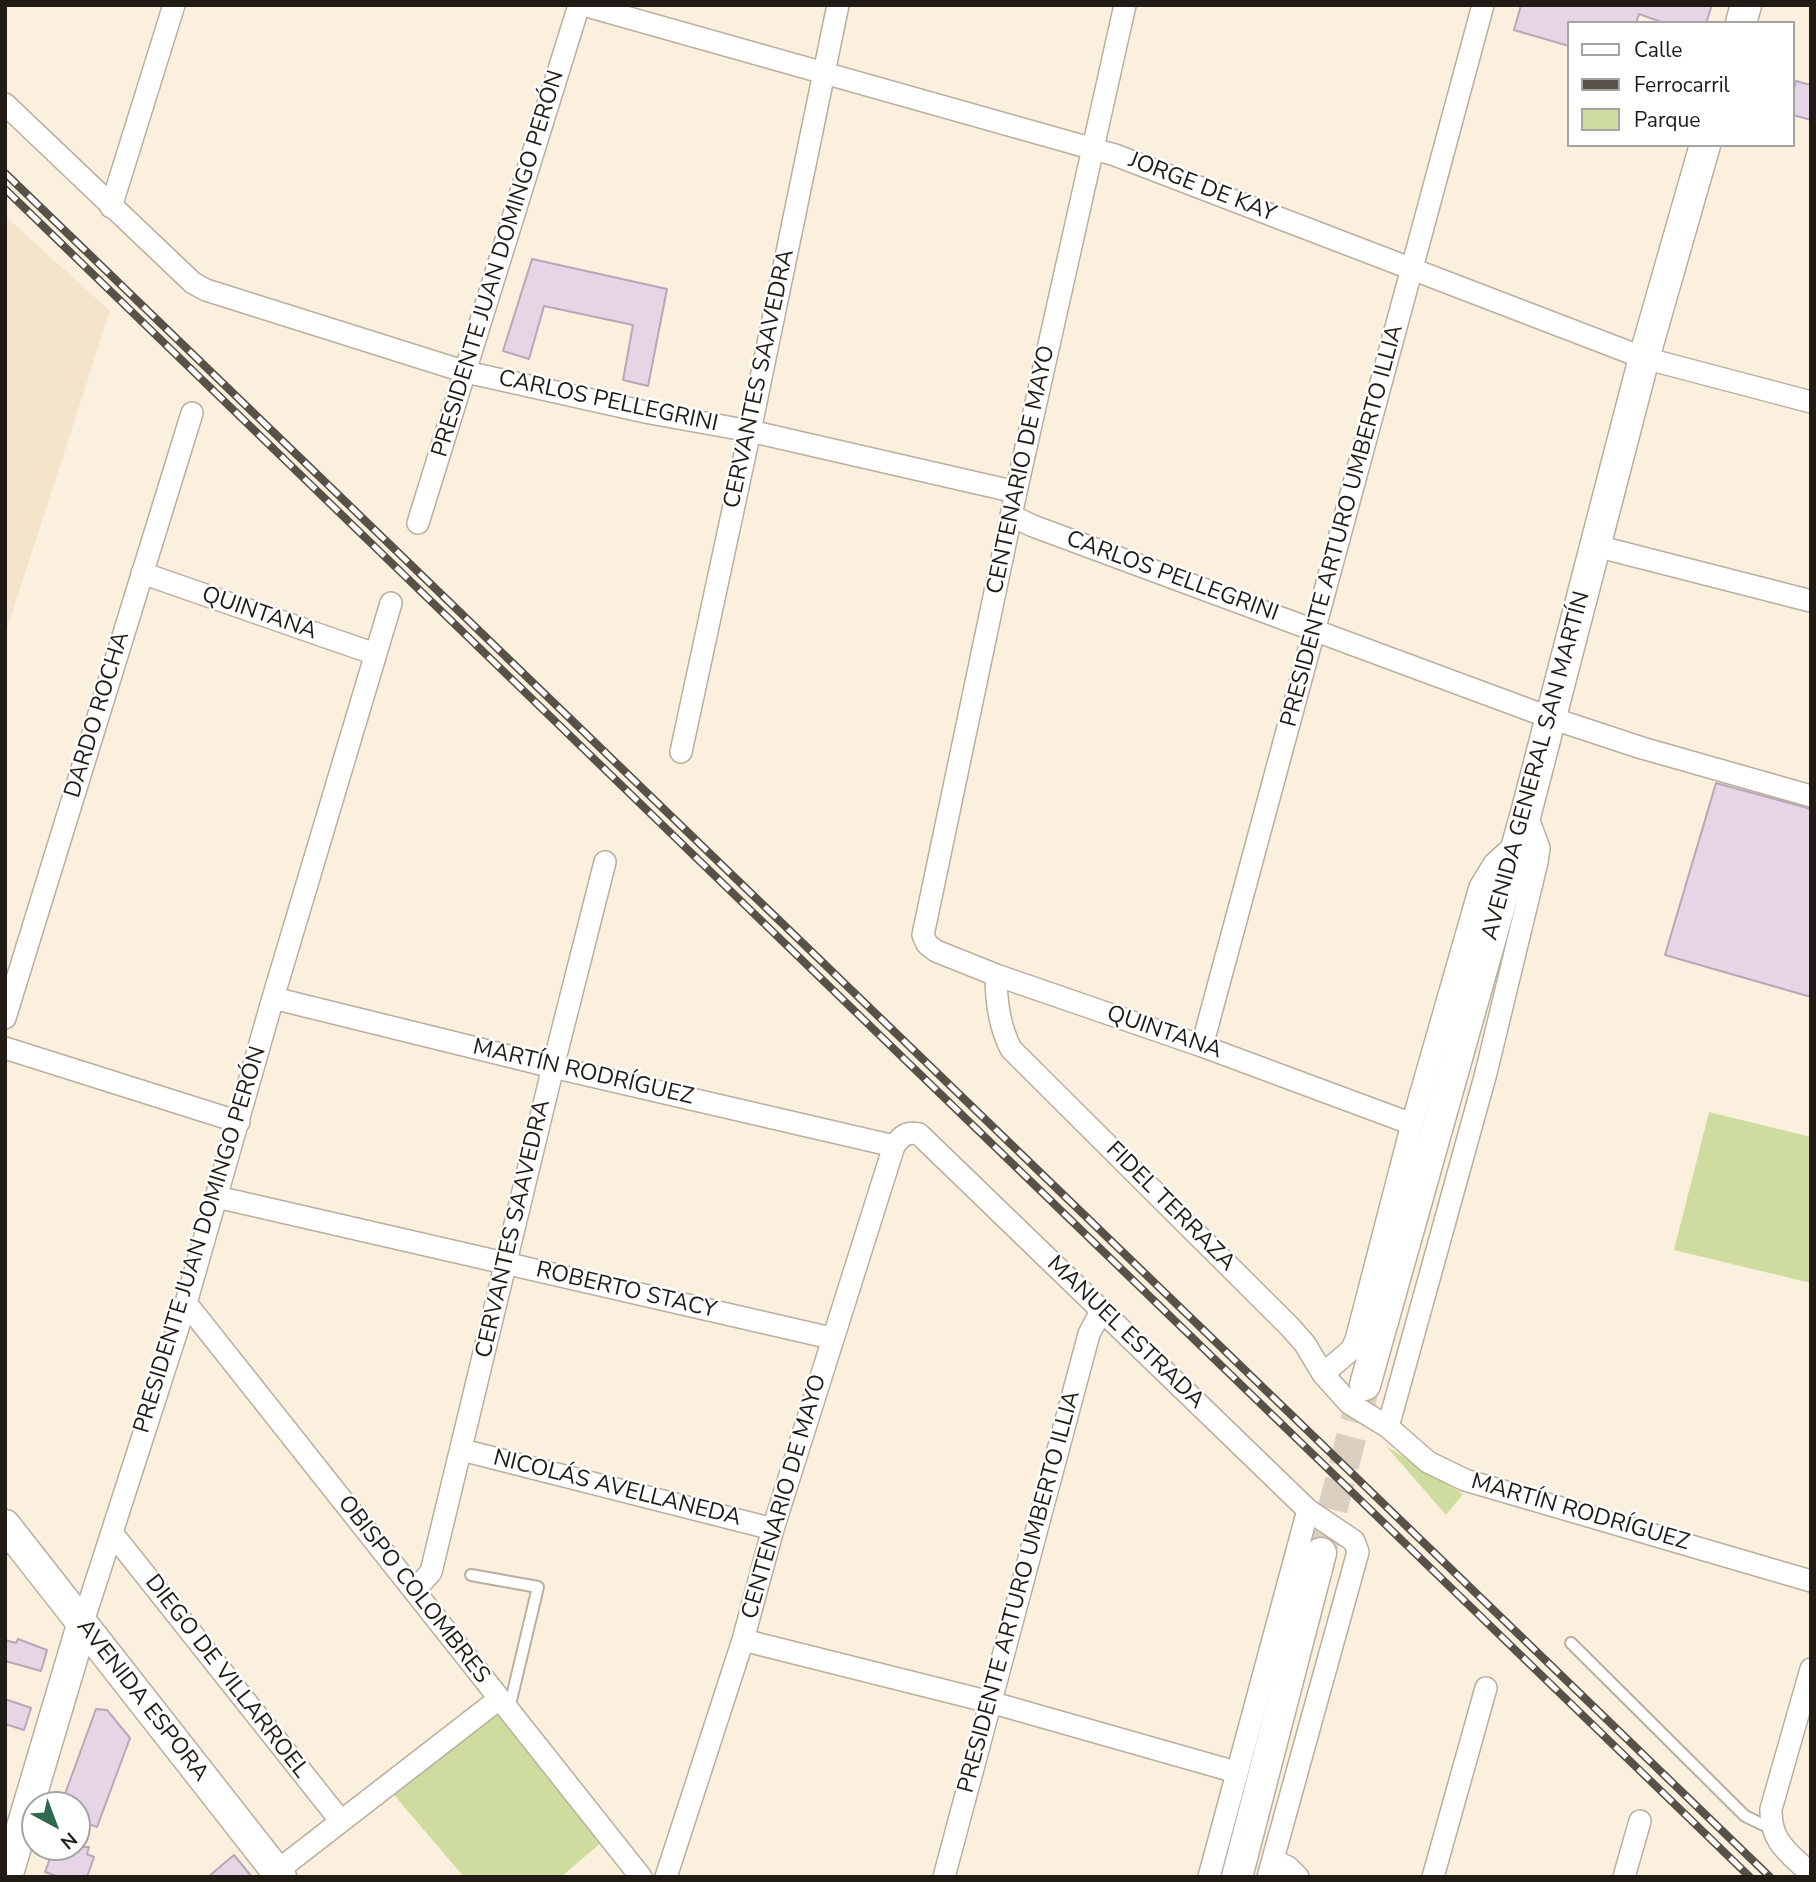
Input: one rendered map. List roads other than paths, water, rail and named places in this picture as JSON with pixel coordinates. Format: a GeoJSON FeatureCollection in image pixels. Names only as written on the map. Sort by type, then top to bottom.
{"type":"FeatureCollection","features":[{"type":"Feature","properties":{"kind":"main road","name":"AVENIDA GENERAL SAN MARTÍN"},"geometry":{"type":"LineString","coordinates":[[1365,1399],[1526,813],[1644,358],[1704,147]]}},
{"type":"Feature","properties":{"kind":"main road","name":"AVENIDA ESPORA"},"geometry":{"type":"LineString","coordinates":[[5,1525],[279,1874]]}},
{"type":"Feature","properties":{"kind":"main road"},"geometry":{"type":"LineString","coordinates":[[1237,1877],[1328,1541]]}},
{"type":"Feature","properties":{"kind":"main road","name":"PRESIDENTE JUAN DOMINGO PERÓN"},"geometry":{"type":"LineString","coordinates":[[7,1877],[82,1625]]}},
{"type":"Feature","properties":{"kind":"street"},"geometry":{"type":"LineString","coordinates":[[5,104],[111,207],[174,5]]}},
{"type":"Feature","properties":{"kind":"street","name":"JORGE DE KAY"},"geometry":{"type":"LineString","coordinates":[[581,5],[1094,148],[1644,358],[1811,402]]}},
{"type":"Feature","properties":{"kind":"street","name":"PRESIDENTE JUAN DOMINGO PERÓN"},"geometry":{"type":"LineString","coordinates":[[418,523],[581,5]]}},
{"type":"Feature","properties":{"kind":"street","name":"CERVANTES SAAVEDRA"},"geometry":{"type":"LineString","coordinates":[[681,752],[838,5]]}},
{"type":"Feature","properties":{"kind":"street","name":"CENTENARIO DE MAYO"},"geometry":{"type":"LineString","coordinates":[[923,935],[1016,492],[1125,5]]}},
{"type":"Feature","properties":{"kind":"street","name":"PRESIDENTE ARTURO UMBERTO ILLIA"},"geometry":{"type":"LineString","coordinates":[[1202,1046],[1483,5]]}},
{"type":"Feature","properties":{"kind":"street","name":"CARLOS PELLEGRINI"},"geometry":{"type":"LineString","coordinates":[[111,207],[193,283],[206,290],[466,372],[650,413],[750,431],[1016,492]]}},
{"type":"Feature","properties":{"kind":"street","name":"DARDO ROCHA"},"geometry":{"type":"LineString","coordinates":[[5,1018],[192,413]]}},
{"type":"Feature","properties":{"kind":"street","name":"CARLOS PELLEGRINI"},"geometry":{"type":"LineString","coordinates":[[1012,516],[1550,718],[1642,748],[1811,796]]}},
{"type":"Feature","properties":{"kind":"street"},"geometry":{"type":"LineString","coordinates":[[1596,546],[1811,601]]}},
{"type":"Feature","properties":{"kind":"street","name":"QUINTANA"},"geometry":{"type":"LineString","coordinates":[[142,573],[375,654]]}},
{"type":"Feature","properties":{"kind":"street","name":"PRESIDENTE JUAN DOMINGO PERÓN"},"geometry":{"type":"LineString","coordinates":[[82,1625],[186,1303],[273,998],[391,603]]}},
{"type":"Feature","properties":{"kind":"street"},"geometry":{"type":"LineString","coordinates":[[1388,1427],[1486,1073],[1537,862],[1539,848],[1526,813]]}},
{"type":"Feature","properties":{"kind":"street"},"geometry":{"type":"LineString","coordinates":[[1323,1374],[1351,1350],[1356,1340],[1412,1124],[1480,887],[1494,864],[1518,842]]}},
{"type":"Feature","properties":{"kind":"street","name":"CERVANTES SAAVEDRA"},"geometry":{"type":"LineString","coordinates":[[414,1591],[431,1572],[553,1067],[606,862]]}},
{"type":"Feature","properties":{"kind":"street","name":"QUINTANA"},"geometry":{"type":"LineString","coordinates":[[923,935],[927,944],[936,951],[996,984],[1202,1046],[1412,1124]]}},
{"type":"Feature","properties":{"kind":"street","name":"FIDEL TERRAZA"},"geometry":{"type":"LineString","coordinates":[[996,984],[1006,1038],[1012,1049],[1290,1327],[1305,1344],[1323,1374],[1349,1403],[1365,1399]]}},
{"type":"Feature","properties":{"kind":"street","name":"MARTÍN RODRÍGUEZ"},"geometry":{"type":"LineString","coordinates":[[273,998],[553,1067],[894,1146]]}},
{"type":"Feature","properties":{"kind":"street"},"geometry":{"type":"LineString","coordinates":[[5,1048],[239,1122]]}},
{"type":"Feature","properties":{"kind":"street","name":"MANUEL ESTRADA"},"geometry":{"type":"LineString","coordinates":[[894,1146],[906,1133],[919,1134],[1308,1510],[1328,1541],[1354,1541],[1359,1552],[1270,1868]]}},
{"type":"Feature","properties":{"kind":"street","name":"CENTENARIO DE MAYO"},"geometry":{"type":"LineString","coordinates":[[666,1877],[743,1640],[773,1528],[831,1338],[894,1146]]}},
{"type":"Feature","properties":{"kind":"street","name":"ROBERTO STACY"},"geometry":{"type":"LineString","coordinates":[[217,1197],[831,1338]]}},
{"type":"Feature","properties":{"kind":"street","name":"OBISPO COLOMBRES"},"geometry":{"type":"LineString","coordinates":[[186,1303],[641,1877]]}},
{"type":"Feature","properties":{"kind":"street","name":"PRESIDENTE ARTURO UMBERTO ILLIA"},"geometry":{"type":"LineString","coordinates":[[944,1877],[1088,1334],[1102,1309]]}},
{"type":"Feature","properties":{"kind":"street","name":"MARTÍN RODRÍGUEZ"},"geometry":{"type":"LineString","coordinates":[[1365,1399],[1388,1427],[1428,1462],[1465,1480],[1811,1581]]}},
{"type":"Feature","properties":{"kind":"street","name":"NICOLÁS AVELLANEDA"},"geometry":{"type":"LineString","coordinates":[[462,1450],[773,1528]]}},
{"type":"Feature","properties":{"kind":"street"},"geometry":{"type":"LineString","coordinates":[[1209,1877],[1308,1510]]}},
{"type":"Feature","properties":{"kind":"street","name":"DIEGO DE VILLARROEL"},"geometry":{"type":"LineString","coordinates":[[112,1533],[340,1820]]}},
{"type":"Feature","properties":{"kind":"street"},"geometry":{"type":"LineString","coordinates":[[743,1640],[990,1702],[1236,1772]]}},
{"type":"Feature","properties":{"kind":"street"},"geometry":{"type":"LineString","coordinates":[[1811,1669],[1771,1809],[1772,1829],[1783,1847],[1811,1874]]}},
{"type":"Feature","properties":{"kind":"street"},"geometry":{"type":"LineString","coordinates":[[1433,1877],[1486,1688]]}},
{"type":"Feature","properties":{"kind":"street"},"geometry":{"type":"LineString","coordinates":[[279,1874],[340,1820],[504,1705]]}},
{"type":"Feature","properties":{"kind":"street"},"geometry":{"type":"LineString","coordinates":[[1624,1877],[1640,1821]]}},
{"type":"Feature","properties":{"kind":"street"},"geometry":{"type":"LineString","coordinates":[[1270,1868],[1288,1867],[1298,1877]]}},
{"type":"Feature","properties":{"kind":"lane"},"geometry":{"type":"LineString","coordinates":[[471,1575],[538,1587],[504,1705]]}},
{"type":"Feature","properties":{"kind":"lane"},"geometry":{"type":"LineString","coordinates":[[1572,1643],[1745,1816],[1772,1829]]}},
{"type":"Feature","properties":{"kind":"tunnel"},"geometry":{"type":"LineString","coordinates":[[1321,1553],[1365,1385]]}},
{"type":"Feature","properties":{"kind":"railway"},"geometry":{"type":"LineString","coordinates":[[5,173],[1770,1877]]}},
{"type":"Feature","properties":{"kind":"railway"},"geometry":{"type":"LineString","coordinates":[[5,189],[1750,1877]]}}]}
